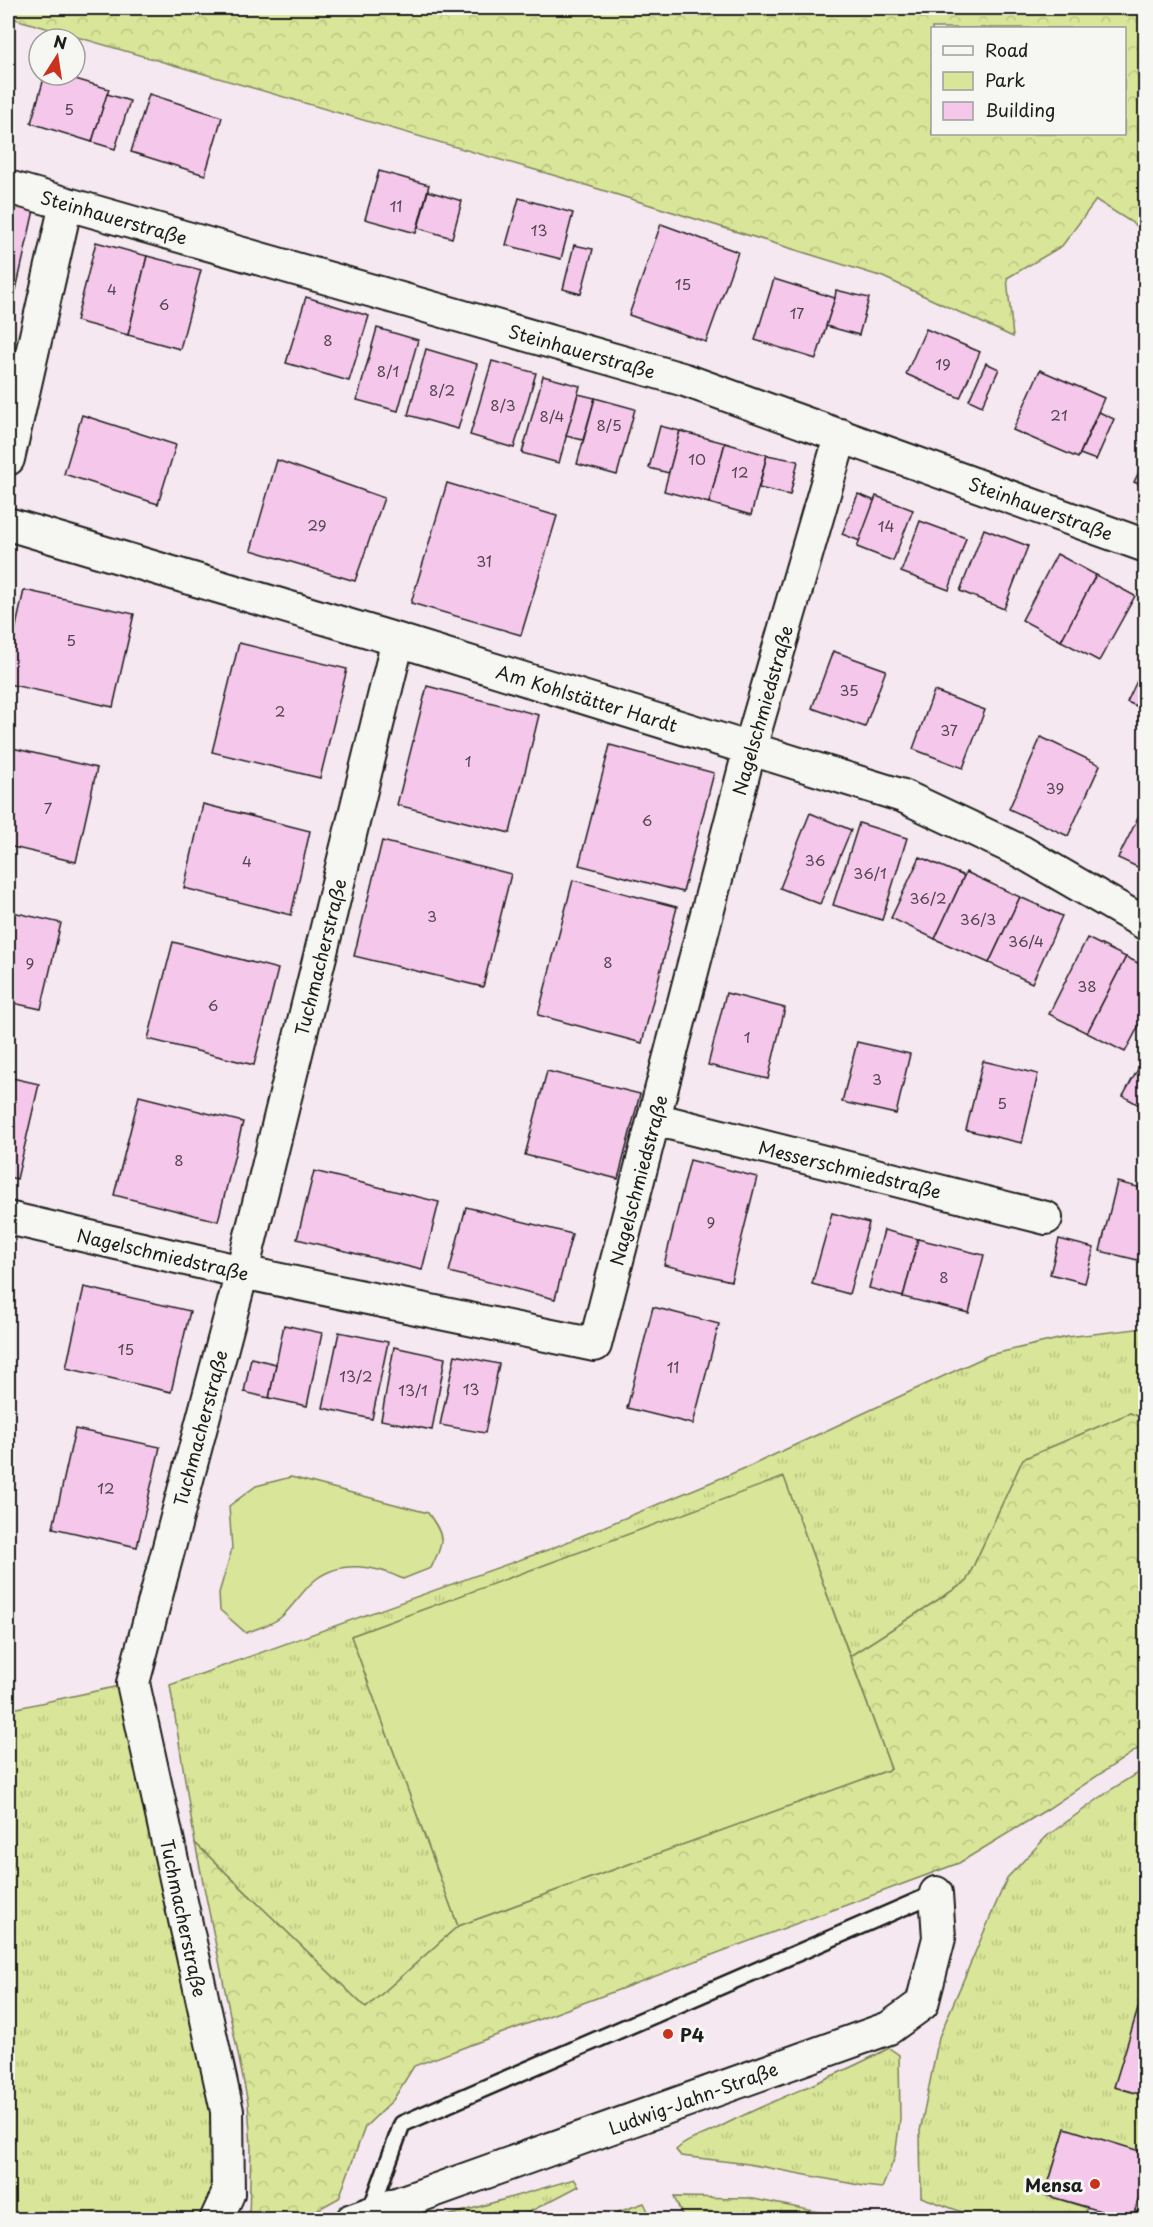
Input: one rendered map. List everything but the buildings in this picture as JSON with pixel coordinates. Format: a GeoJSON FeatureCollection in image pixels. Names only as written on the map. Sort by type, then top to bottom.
{"type":"FeatureCollection","features":[{"type":"Feature","properties":{"kind":"street","name":"Steinhauerstraße"},"geometry":{"type":"LineString","coordinates":[[8,187],[685,380],[1146,546]]}},
{"type":"Feature","properties":{"kind":"street"},"geometry":{"type":"LineString","coordinates":[[8,459],[66,204]]}},
{"type":"Feature","properties":{"kind":"street","name":"Nagelschmiedstraße"},"geometry":{"type":"LineString","coordinates":[[8,1218],[242,1272],[595,1345],[750,748],[840,435]]}},
{"type":"Feature","properties":{"kind":"street","name":"Am Kohlstätter Hardt"},"geometry":{"type":"LineString","coordinates":[[8,524],[398,640],[903,796],[1022,852],[1146,924]]}},
{"type":"Feature","properties":{"kind":"street","name":"Tuchmacherstraße"},"geometry":{"type":"LineString","coordinates":[[216,2220],[228,2194],[227,2111],[133,1683],[242,1272],[398,640]]}},
{"type":"Feature","properties":{"kind":"street","name":"Messerschmiedstraße"},"geometry":{"type":"LineString","coordinates":[[654,1119],[1046,1218]]}},
{"type":"Feature","properties":{"kind":"street","name":"Ludwig-Jahn-Straße"},"geometry":{"type":"LineString","coordinates":[[361,2217],[890,2028],[922,2004],[939,1938],[936,1893]]}},
{"type":"Feature","properties":{"kind":"lane"},"geometry":{"type":"LineString","coordinates":[[361,2217],[402,2124],[936,1893]]}},
{"type":"Feature","properties":{"kind":"green space"},"geometry":{"type":"Polygon","coordinates":[[[8,8],[1145,8],[1145,231],[1096,200],[1062,246],[1007,278],[1013,337],[883,277],[563,178],[87,40],[87,27],[42,27],[8,17],[8,8]]]}},
{"type":"Feature","properties":{"kind":"green space"},"geometry":{"type":"Polygon","coordinates":[[[1145,1328],[1145,1419],[1130,1413],[1023,1459],[966,1582],[850,1656],[784,1478],[351,1636],[458,1926],[366,2008],[195,1843],[170,1685],[550,1549],[750,1466],[989,1355],[1067,1337],[1145,1328]]]}},
{"type":"Feature","properties":{"kind":"green space"},"geometry":{"type":"Polygon","coordinates":[[[1130,1413],[1145,1419],[1145,1744],[1046,1810],[959,1863],[414,2066],[393,2100],[365,2127],[339,2198],[308,2215],[249,2218],[251,2148],[248,2103],[195,1843],[366,2008],[458,1926],[891,1769],[850,1656],[966,1582],[1023,1459],[1130,1413]]]}},
{"type":"Feature","properties":{"kind":"green space"},"geometry":{"type":"Polygon","coordinates":[[[291,1477],[428,1513],[438,1528],[441,1540],[439,1552],[431,1568],[403,1579],[370,1568],[336,1569],[315,1580],[280,1618],[246,1633],[220,1610],[219,1593],[232,1549],[229,1506],[256,1486],[291,1477]]]}},
{"type":"Feature","properties":{"kind":"green space"},"geometry":{"type":"Polygon","coordinates":[[[784,1477],[891,1769],[458,1926],[351,1636],[784,1477]]]}},
{"type":"Feature","properties":{"kind":"green space"},"geometry":{"type":"Polygon","coordinates":[[[133,1683],[227,2111],[216,2219],[8,2219],[8,1710],[133,1683]]]}},
{"type":"Feature","properties":{"kind":"green space"},"geometry":{"type":"Polygon","coordinates":[[[1145,1768],[1145,2153],[1065,2129],[1045,2195],[1087,2208],[1084,2219],[981,2219],[921,2197],[920,2131],[939,2037],[1007,1878],[1047,1836],[1145,1768]]]}},
{"type":"Feature","properties":{"kind":"green space"},"geometry":{"type":"Polygon","coordinates":[[[889,2048],[899,2055],[900,2119],[895,2157],[882,2188],[748,2164],[681,2156],[676,2150],[690,2140],[846,2070],[889,2048]]]}},
{"type":"Feature","properties":{"kind":"green space"},"geometry":{"type":"Polygon","coordinates":[[[1145,2174],[1145,2214],[1134,2210],[1145,2174]]]}},
{"type":"Feature","properties":{"kind":"green space"},"geometry":{"type":"Polygon","coordinates":[[[574,2179],[579,2186],[516,2219],[437,2219],[574,2179]]]}},
{"type":"Feature","properties":{"kind":"green space"},"geometry":{"type":"Polygon","coordinates":[[[674,2197],[749,2198],[854,2219],[684,2219],[674,2197]]]}},
{"type":"Feature","properties":{"kind":"green space"},"geometry":{"type":"Polygon","coordinates":[[[644,2203],[652,2219],[598,2219],[644,2203]]]}},
{"type":"Feature","properties":{"kind":"place","name":"P4"},"geometry":{"type":"Point","coordinates":[668,2034]}},
{"type":"Feature","properties":{"kind":"place","name":"Mensa"},"geometry":{"type":"Point","coordinates":[1095,2184]}}]}
